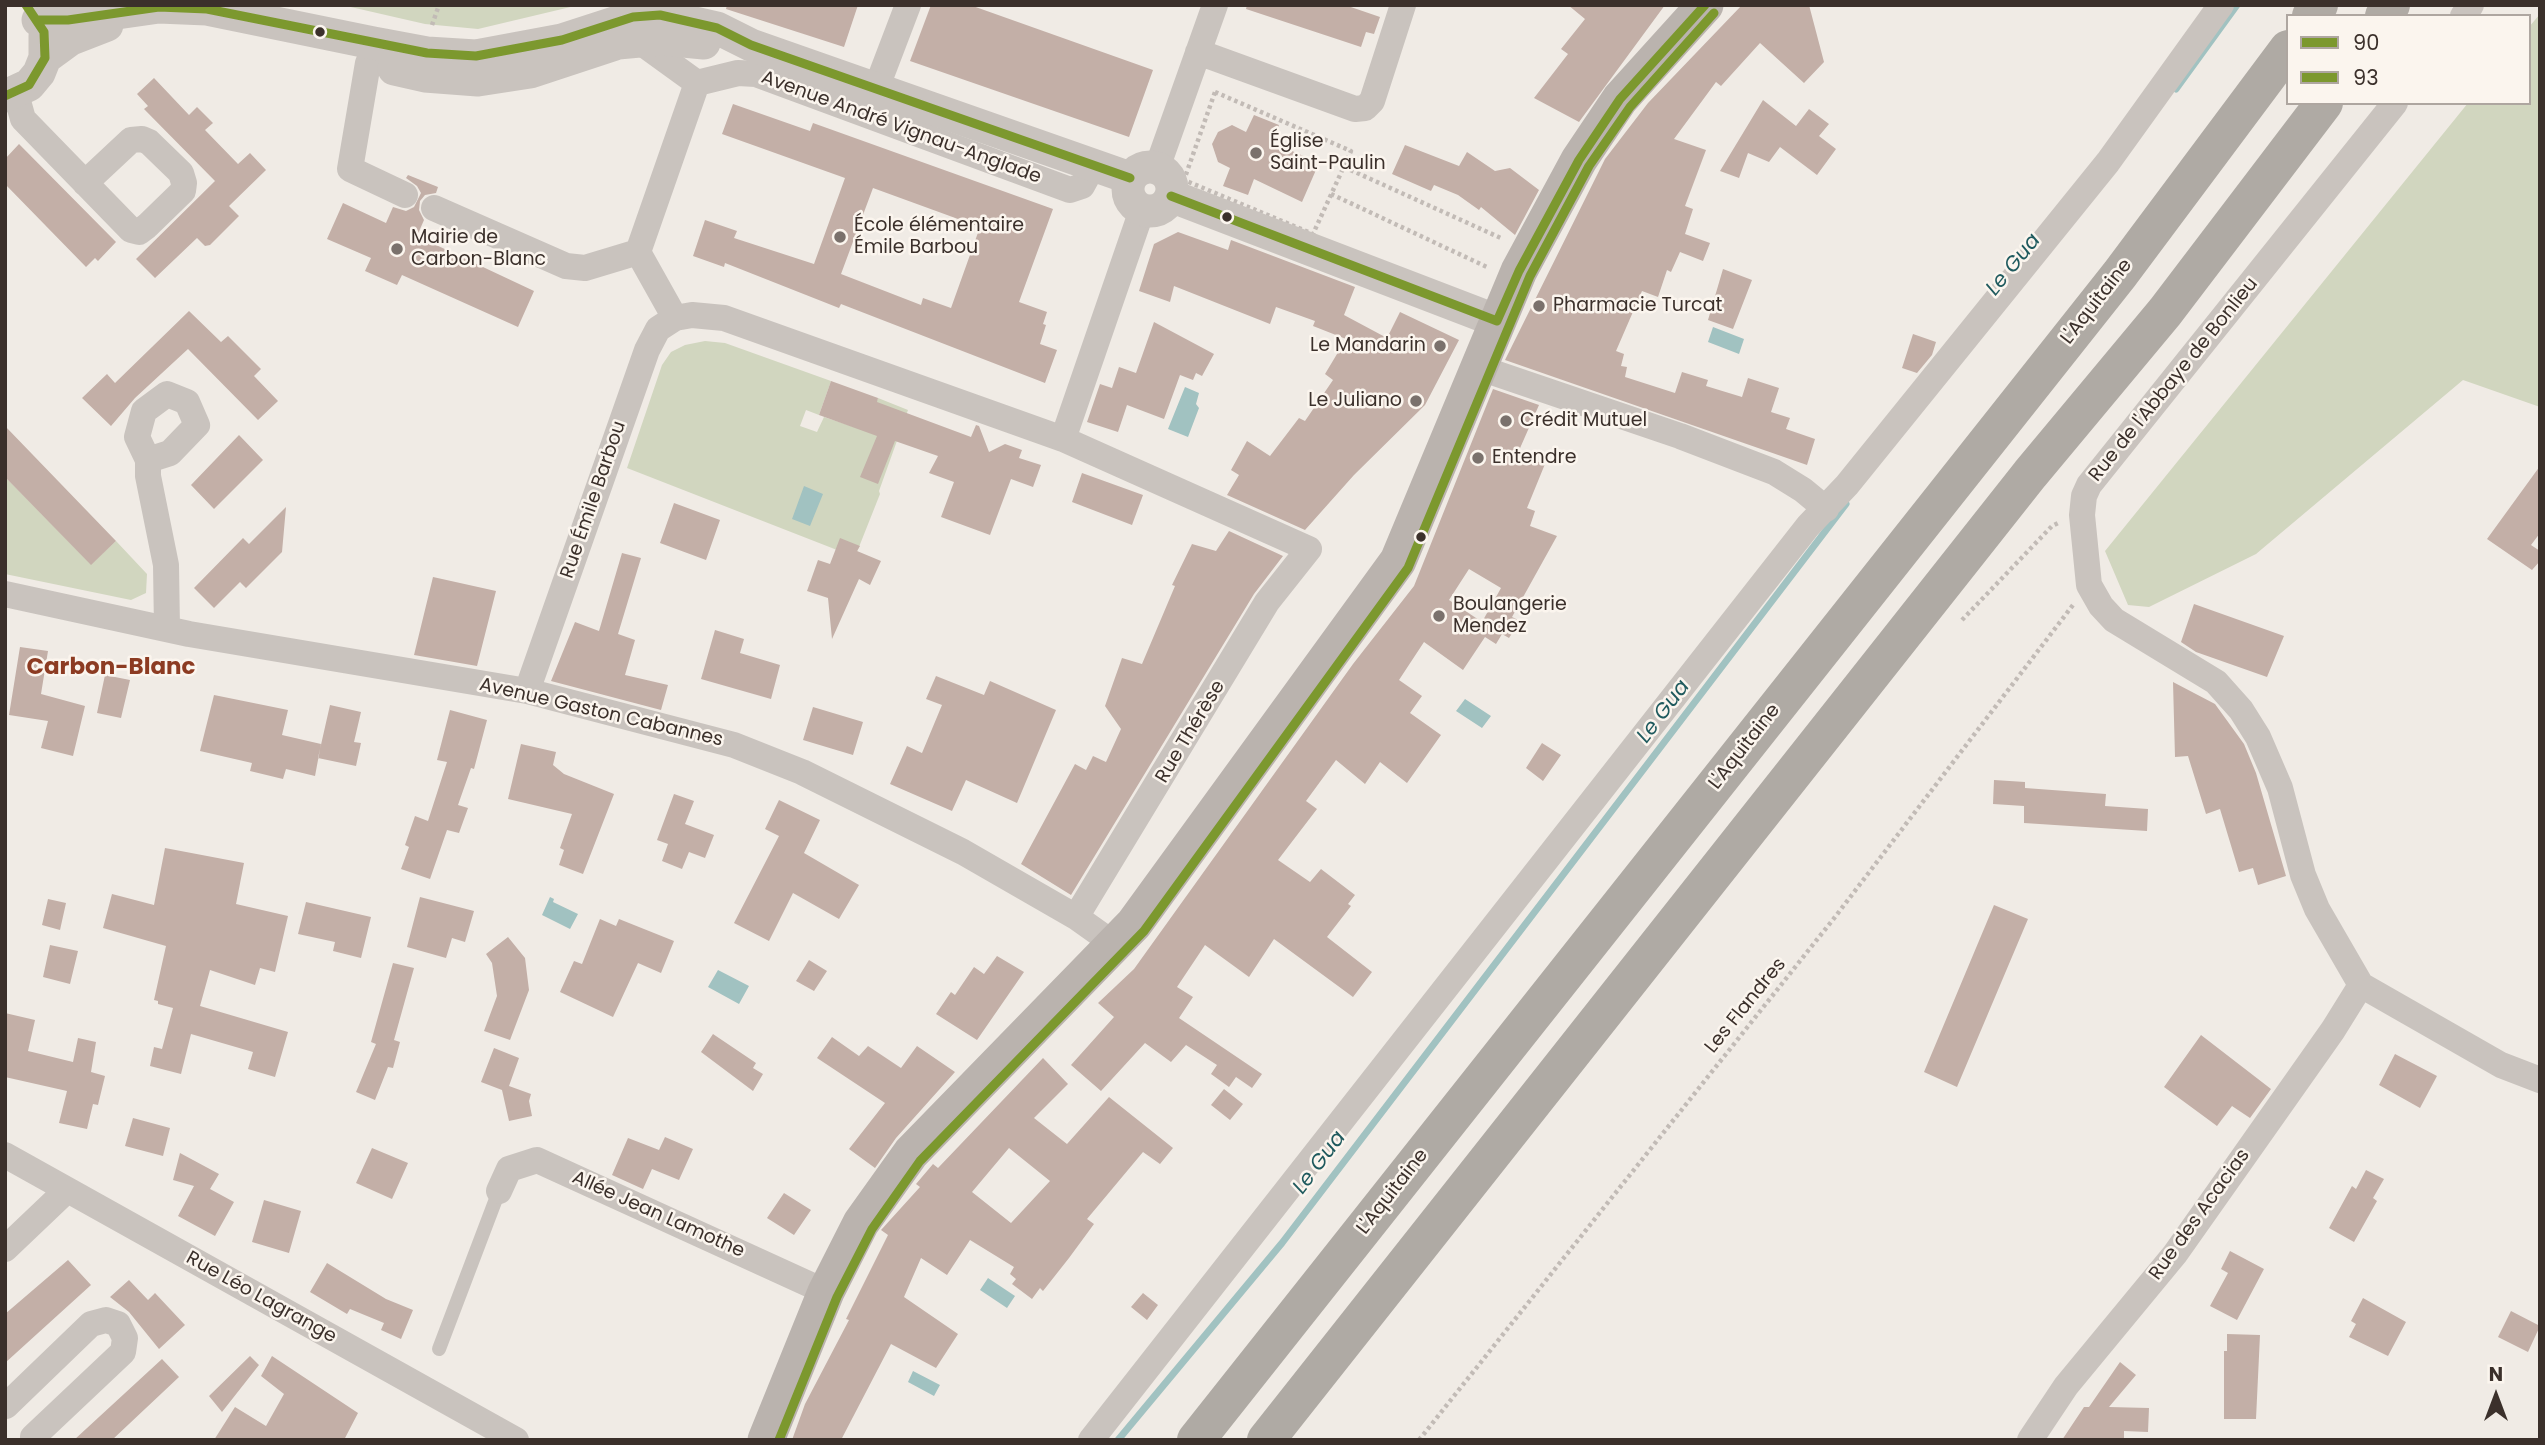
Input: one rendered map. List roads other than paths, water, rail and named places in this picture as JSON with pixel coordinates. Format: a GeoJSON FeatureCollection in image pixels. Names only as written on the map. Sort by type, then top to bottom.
{"type":"FeatureCollection","features":[{"type":"Feature","properties":{"kind":"highway","name":"L'Aquitaine"},"geometry":{"type":"LineString","coordinates":[[1196,1440],[2120,274],[2286,53]]}},
{"type":"Feature","properties":{"kind":"highway"},"geometry":{"type":"LineString","coordinates":[[1266,1440],[2021,485],[2165,312],[2323,105]]}},
{"type":"Feature","properties":{"kind":"main road"},"geometry":{"type":"LineString","coordinates":[[766,1440],[826,1292],[861,1223],[911,1153],[1124,934],[1398,561],[1515,280],[1579,160],[1620,99],[1705,5]]}},
{"type":"Feature","properties":{"kind":"street"},"geometry":{"type":"LineString","coordinates":[[876,89],[908,5]]}},
{"type":"Feature","properties":{"kind":"street"},"geometry":{"type":"LineString","coordinates":[[639,41],[697,83],[638,252],[675,318],[692,315],[724,318],[1063,439],[1215,5]]}},
{"type":"Feature","properties":{"kind":"street"},"geometry":{"type":"LineString","coordinates":[[1198,52],[1355,109],[1365,108],[1371,101],[1403,5]]}},
{"type":"Feature","properties":{"kind":"street"},"geometry":{"type":"LineString","coordinates":[[1091,1440],[1808,526],[1825,509],[2108,162],[2221,5]]}},
{"type":"Feature","properties":{"kind":"street","name":"Avenue André Vignau-Anglade"},"geometry":{"type":"LineString","coordinates":[[32,12],[68,20],[159,7],[207,9],[427,53],[476,56],[562,40],[633,17],[660,15],[717,28],[751,45],[1093,166],[1497,321]]}},
{"type":"Feature","properties":{"kind":"street"},"geometry":{"type":"LineString","coordinates":[[32,12],[46,45],[45,58],[29,85],[10,95],[23,119],[85,183]]}},
{"type":"Feature","properties":{"kind":"street","name":"Avenue André Vignau-Anglade"},"geometry":{"type":"LineString","coordinates":[[45,58],[71,39],[108,25],[161,21],[206,24],[425,76],[478,80],[530,72],[618,43],[662,38],[751,45]]}},
{"type":"Feature","properties":{"kind":"street"},"geometry":{"type":"LineString","coordinates":[[368,63],[350,169],[405,195]]}},
{"type":"Feature","properties":{"kind":"street","name":"Avenue André Vignau-Anglade"},"geometry":{"type":"LineString","coordinates":[[697,83],[738,73],[764,76],[1070,190],[1082,186],[1093,166]]}},
{"type":"Feature","properties":{"kind":"street","name":"Rue de l'Abbaye de Bonlieu"},"geometry":{"type":"LineString","coordinates":[[2361,985],[2317,909],[2303,875],[2280,788],[2258,737],[2241,710],[2216,682],[2114,620],[2101,606],[2089,585],[2082,515],[2084,496],[2090,485],[2393,105]]}},
{"type":"Feature","properties":{"kind":"street"},"geometry":{"type":"LineString","coordinates":[[434,208],[566,266],[585,268],[638,252]]}},
{"type":"Feature","properties":{"kind":"street","name":"Rue Émile Barbou"},"geometry":{"type":"LineString","coordinates":[[527,691],[647,350],[658,329],[675,318]]}},
{"type":"Feature","properties":{"kind":"street"},"geometry":{"type":"LineString","coordinates":[[1477,367],[1680,436],[1774,472],[1803,489],[1825,509]]}},
{"type":"Feature","properties":{"kind":"street","name":"Rue Thérèse"},"geometry":{"type":"LineString","coordinates":[[1063,439],[1308,549],[1267,602],[1076,917]]}},
{"type":"Feature","properties":{"kind":"street"},"geometry":{"type":"LineString","coordinates":[[148,460],[148,476],[166,565],[167,629]]}},
{"type":"Feature","properties":{"kind":"street","name":"Avenue Gaston Cabannes"},"geometry":{"type":"LineString","coordinates":[[5,594],[167,629],[527,691],[734,745],[803,772],[963,852],[1076,917],[1124,934]]}},
{"type":"Feature","properties":{"kind":"street"},"geometry":{"type":"LineString","coordinates":[[2361,985],[2501,1065],[2540,1080]]}},
{"type":"Feature","properties":{"kind":"street","name":"Rue des Acacias"},"geometry":{"type":"LineString","coordinates":[[2030,1440],[2066,1385],[2175,1254],[2333,1030],[2361,985]]}},
{"type":"Feature","properties":{"kind":"street","name":"Rue Léo Lagrange"},"geometry":{"type":"LineString","coordinates":[[5,1155],[478,1430],[516,1440]]}},
{"type":"Feature","properties":{"kind":"street","name":"Allée Jean Lamothe"},"geometry":{"type":"LineString","coordinates":[[499,1191],[509,1169],[537,1160],[826,1292]]}},
{"type":"Feature","properties":{"kind":"street"},"geometry":{"type":"LineString","coordinates":[[5,1249],[67,1190]]}},
{"type":"Feature","properties":{"kind":"street"},"geometry":{"type":"LineString","coordinates":[[106,1320],[118,1324],[125,1338],[123,1352],[34,1438],[6,1406],[91,1324],[106,1320]]}},
{"type":"Feature","properties":{"kind":"lane"},"geometry":{"type":"LineString","coordinates":[[439,1349],[499,1191]]}},
{"type":"Feature","properties":{"kind":"water"},"geometry":{"type":"Polygon","coordinates":[[[1713,327],[1744,339],[1739,354],[1708,342],[1713,327]]]}},
{"type":"Feature","properties":{"kind":"water"},"geometry":{"type":"Polygon","coordinates":[[[1185,387],[1199,393],[1196,404],[1199,408],[1188,437],[1168,429],[1185,387]]]}},
{"type":"Feature","properties":{"kind":"water"},"geometry":{"type":"Polygon","coordinates":[[[804,486],[823,494],[810,526],[792,519],[804,486]]]}},
{"type":"Feature","properties":{"kind":"water"},"geometry":{"type":"Polygon","coordinates":[[[1465,699],[1491,716],[1482,728],[1456,711],[1465,699]]]}},
{"type":"Feature","properties":{"kind":"water"},"geometry":{"type":"Polygon","coordinates":[[[550,897],[554,899],[553,902],[578,914],[570,929],[542,915],[550,897]]]}},
{"type":"Feature","properties":{"kind":"water"},"geometry":{"type":"Polygon","coordinates":[[[718,970],[749,986],[739,1004],[708,987],[718,970]]]}},
{"type":"Feature","properties":{"kind":"water"},"geometry":{"type":"Polygon","coordinates":[[[988,1278],[1015,1296],[1007,1308],[980,1290],[988,1278]]]}},
{"type":"Feature","properties":{"kind":"water"},"geometry":{"type":"Polygon","coordinates":[[[913,1371],[940,1385],[934,1396],[908,1382],[913,1371]]]}},
{"type":"Feature","properties":{"kind":"waterway","name":"Le Gua"},"geometry":{"type":"LineString","coordinates":[[2176,89],[2237,5]]}},
{"type":"Feature","properties":{"kind":"waterway","name":"Le Gua"},"geometry":{"type":"LineString","coordinates":[[1118,1440],[1282,1243],[1846,504]]}},
{"type":"Feature","properties":{"kind":"place","name":"Église Saint-Paulin"},"geometry":{"type":"Point","coordinates":[1256,153]}},
{"type":"Feature","properties":{"kind":"place","name":"École élémentaire Émile Barbou"},"geometry":{"type":"Point","coordinates":[840,237]}},
{"type":"Feature","properties":{"kind":"place","name":"Mairie de Carbon-Blanc"},"geometry":{"type":"Point","coordinates":[397,249]}},
{"type":"Feature","properties":{"kind":"place","name":"Pharmacie Turcat"},"geometry":{"type":"Point","coordinates":[1539,306]}},
{"type":"Feature","properties":{"kind":"place","name":"Le Mandarin"},"geometry":{"type":"Point","coordinates":[1440,346]}},
{"type":"Feature","properties":{"kind":"place","name":"Le Juliano"},"geometry":{"type":"Point","coordinates":[1416,401]}},
{"type":"Feature","properties":{"kind":"place","name":"Crédit Mutuel"},"geometry":{"type":"Point","coordinates":[1506,421]}},
{"type":"Feature","properties":{"kind":"place","name":"Entendre"},"geometry":{"type":"Point","coordinates":[1478,458]}},
{"type":"Feature","properties":{"kind":"place","name":"Boulangerie Mendez"},"geometry":{"type":"Point","coordinates":[1439,616]}},
{"type":"Feature","properties":{"kind":"district","name":"Carbon-Blanc"},"geometry":{"type":"Point","coordinates":[111,668]}}]}
